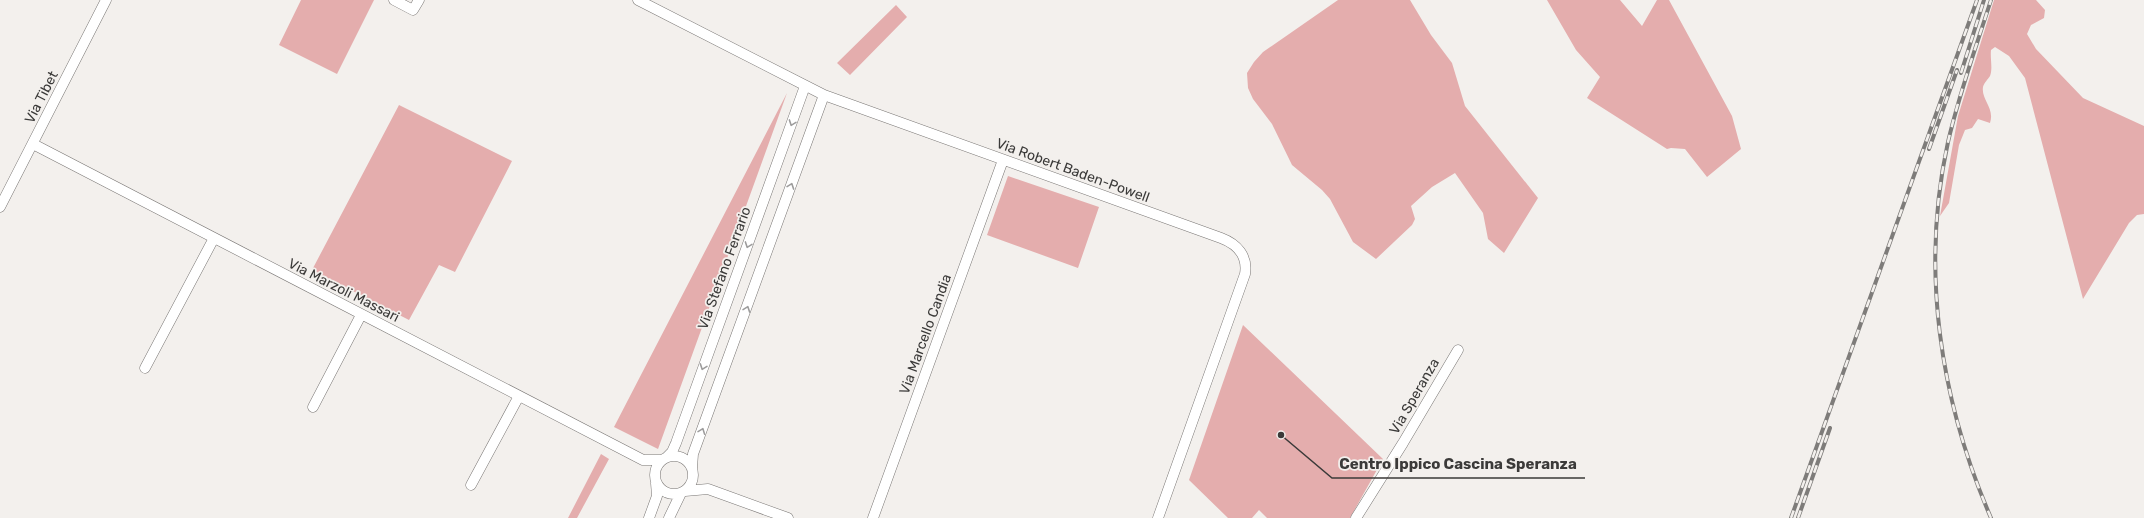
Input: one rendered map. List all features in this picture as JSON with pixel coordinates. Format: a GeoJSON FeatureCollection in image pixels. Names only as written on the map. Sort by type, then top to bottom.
{"type":"FeatureCollection","features":[{"type":"Feature","properties":{"kind":"street","name":"Via Tibet"},"geometry":{"type":"LineString","coordinates":[[0,207],[106,0]]}},
{"type":"Feature","properties":{"kind":"street"},"geometry":{"type":"LineString","coordinates":[[394,0],[413,10],[419,0]]}},
{"type":"Feature","properties":{"kind":"street","name":"Via Robert Baden-Powell"},"geometry":{"type":"LineString","coordinates":[[638,0],[824,95],[1228,241],[1238,248],[1243,256],[1245,268],[1244,278],[1158,518]]}},
{"type":"Feature","properties":{"kind":"street","name":"Via Stefano Ferrario"},"geometry":{"type":"LineString","coordinates":[[664,459],[672,452],[676,443],[805,86]]}},
{"type":"Feature","properties":{"kind":"street"},"geometry":{"type":"LineString","coordinates":[[670,518],[683,492],[690,485],[693,471],[693,454],[824,95]]}},
{"type":"Feature","properties":{"kind":"street","name":"Via Marzoli Massari"},"geometry":{"type":"LineString","coordinates":[[33,144],[642,460],[655,480]]}},
{"type":"Feature","properties":{"kind":"street","name":"Via Marcello Candia"},"geometry":{"type":"LineString","coordinates":[[873,518],[1003,160]]}},
{"type":"Feature","properties":{"kind":"street"},"geometry":{"type":"LineString","coordinates":[[145,368],[214,238]]}},
{"type":"Feature","properties":{"kind":"street"},"geometry":{"type":"LineString","coordinates":[[313,407],[361,314]]}},
{"type":"Feature","properties":{"kind":"street","name":"Via Speranza"},"geometry":{"type":"LineString","coordinates":[[1356,518],[1458,350]]}},
{"type":"Feature","properties":{"kind":"street"},"geometry":{"type":"LineString","coordinates":[[470,485],[519,396]]}},
{"type":"Feature","properties":{"kind":"street"},"geometry":{"type":"LineString","coordinates":[[649,518],[657,496],[655,480],[657,465],[664,459],[679,456],[684,459],[708,489]]}},
{"type":"Feature","properties":{"kind":"street","name":"Via Marzoli Massari"},"geometry":{"type":"LineString","coordinates":[[642,460],[664,459]]}},
{"type":"Feature","properties":{"kind":"street"},"geometry":{"type":"LineString","coordinates":[[655,480],[659,488],[669,494],[708,489],[788,518]]}},
{"type":"Feature","properties":{"kind":"shaded area"},"geometry":{"type":"Polygon","coordinates":[[[301,0],[374,0],[337,74],[279,45],[301,0]]]}},
{"type":"Feature","properties":{"kind":"shaded area"},"geometry":{"type":"Polygon","coordinates":[[[1338,0],[1410,0],[1431,35],[1452,63],[1465,106],[1538,198],[1504,253],[1488,239],[1483,213],[1455,173],[1432,187],[1411,206],[1415,219],[1412,225],[1376,259],[1353,242],[1330,199],[1322,190],[1292,165],[1272,124],[1253,99],[1248,88],[1247,73],[1263,52],[1338,0]]]}},
{"type":"Feature","properties":{"kind":"shaded area"},"geometry":{"type":"Polygon","coordinates":[[[1547,0],[1620,0],[1642,26],[1657,0],[1669,0],[1732,116],[1741,149],[1707,177],[1685,149],[1667,149],[1587,98],[1600,77],[1576,50],[1547,0]]]}},
{"type":"Feature","properties":{"kind":"shaded area"},"geometry":{"type":"Polygon","coordinates":[[[1994,0],[2036,0],[2045,10],[2044,18],[2031,25],[2027,34],[2036,49],[2083,98],[2144,126],[2144,214],[2137,215],[2129,223],[2083,299],[2025,78],[2009,56],[1995,47],[1991,50],[1991,73],[1983,87],[1984,96],[1991,113],[1990,123],[1978,119],[1972,128],[1965,130],[1959,145],[1949,203],[1940,216],[1958,116],[1994,0]]]}},
{"type":"Feature","properties":{"kind":"shaded area"},"geometry":{"type":"Polygon","coordinates":[[[896,5],[907,17],[850,75],[837,63],[896,5]]]}},
{"type":"Feature","properties":{"kind":"shaded area"},"geometry":{"type":"Polygon","coordinates":[[[787,93],[658,449],[614,427],[787,93]]]}},
{"type":"Feature","properties":{"kind":"shaded area"},"geometry":{"type":"Polygon","coordinates":[[[399,105],[512,161],[455,272],[439,265],[409,320],[312,270],[399,105]]]}},
{"type":"Feature","properties":{"kind":"shaded area"},"geometry":{"type":"Polygon","coordinates":[[[1008,176],[1099,207],[1078,268],[987,235],[1008,176]]]}},
{"type":"Feature","properties":{"kind":"shaded area"},"geometry":{"type":"Polygon","coordinates":[[[1243,325],[1383,459],[1350,518],[1267,518],[1259,510],[1252,518],[1228,518],[1189,480],[1243,325]]]}},
{"type":"Feature","properties":{"kind":"shaded area"},"geometry":{"type":"Polygon","coordinates":[[[601,454],[609,459],[577,518],[568,518],[601,454]]]}},
{"type":"Feature","properties":{"kind":"railway"},"geometry":{"type":"LineString","coordinates":[[1791,518],[1977,0]]}},
{"type":"Feature","properties":{"kind":"railway"},"geometry":{"type":"LineString","coordinates":[[1961,73],[1984,0]]}},
{"type":"Feature","properties":{"kind":"railway"},"geometry":{"type":"LineString","coordinates":[[1991,0],[1962,88],[1948,142],[1940,190],[1936,238],[1936,286],[1940,333],[1948,381],[1959,427],[1973,473],[1991,518]]}},
{"type":"Feature","properties":{"kind":"railway"},"geometry":{"type":"LineString","coordinates":[[1929,149],[1957,70]]}},
{"type":"Feature","properties":{"kind":"railway"},"geometry":{"type":"LineString","coordinates":[[1798,518],[1830,428]]}},
{"type":"Feature","properties":{"kind":"place","name":"Centro Ippico Cascina Speranza"},"geometry":{"type":"Point","coordinates":[1281,435]}}]}
